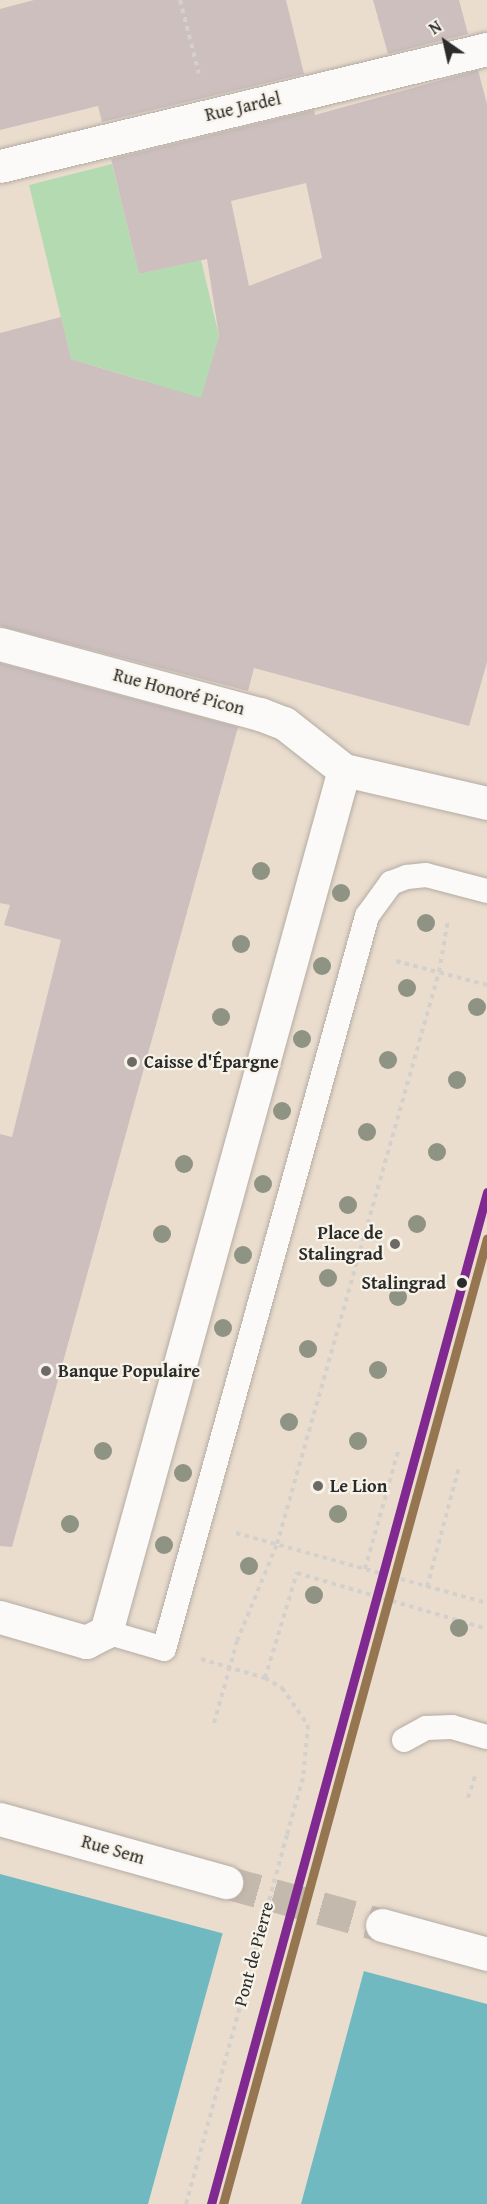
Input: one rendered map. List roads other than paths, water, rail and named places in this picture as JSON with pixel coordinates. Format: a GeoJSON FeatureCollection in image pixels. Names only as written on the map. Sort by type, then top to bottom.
{"type":"FeatureCollection","features":[{"type":"Feature","properties":{"kind":"street","name":"Rue Jardel"},"geometry":{"type":"LineString","coordinates":[[0,166],[487,49]]}},
{"type":"Feature","properties":{"kind":"street","name":"Rue Honoré Picon"},"geometry":{"type":"LineString","coordinates":[[0,644],[260,714],[284,723],[344,770]]}},
{"type":"Feature","properties":{"kind":"street"},"geometry":{"type":"LineString","coordinates":[[0,1617],[86,1642],[106,1632],[344,770],[484,806]]}},
{"type":"Feature","properties":{"kind":"street","name":"Rue Sem"},"geometry":{"type":"LineString","coordinates":[[0,1819],[226,1882]]}},
{"type":"Feature","properties":{"kind":"street"},"geometry":{"type":"LineString","coordinates":[[382,1925],[487,1954]]}},
{"type":"Feature","properties":{"kind":"lane"},"geometry":{"type":"LineString","coordinates":[[106,1632],[165,1649],[368,916],[391,883],[407,877],[426,875],[487,891]]}},
{"type":"Feature","properties":{"kind":"lane"},"geometry":{"type":"LineString","coordinates":[[404,1740],[426,1728],[452,1727],[487,1737]]}},
{"type":"Feature","properties":{"kind":"water"},"geometry":{"type":"Polygon","coordinates":[[[0,1874],[487,2004],[487,2204],[0,2204],[0,1874]]]}},
{"type":"Feature","properties":{"kind":"tunnel"},"geometry":{"type":"LineString","coordinates":[[226,1882],[382,1925]]}},
{"type":"Feature","properties":{"kind":"place","name":"Caisse d'Épargne"},"geometry":{"type":"Point","coordinates":[132,1062]}},
{"type":"Feature","properties":{"kind":"place","name":"Place de Stalingrad"},"geometry":{"type":"Point","coordinates":[395,1244]}},
{"type":"Feature","properties":{"kind":"place","name":"Stalingrad"},"geometry":{"type":"Point","coordinates":[462,1283]}},
{"type":"Feature","properties":{"kind":"place","name":"Banque Populaire"},"geometry":{"type":"Point","coordinates":[46,1371]}},
{"type":"Feature","properties":{"kind":"place","name":"Le Lion"},"geometry":{"type":"Point","coordinates":[318,1486]}}]}
